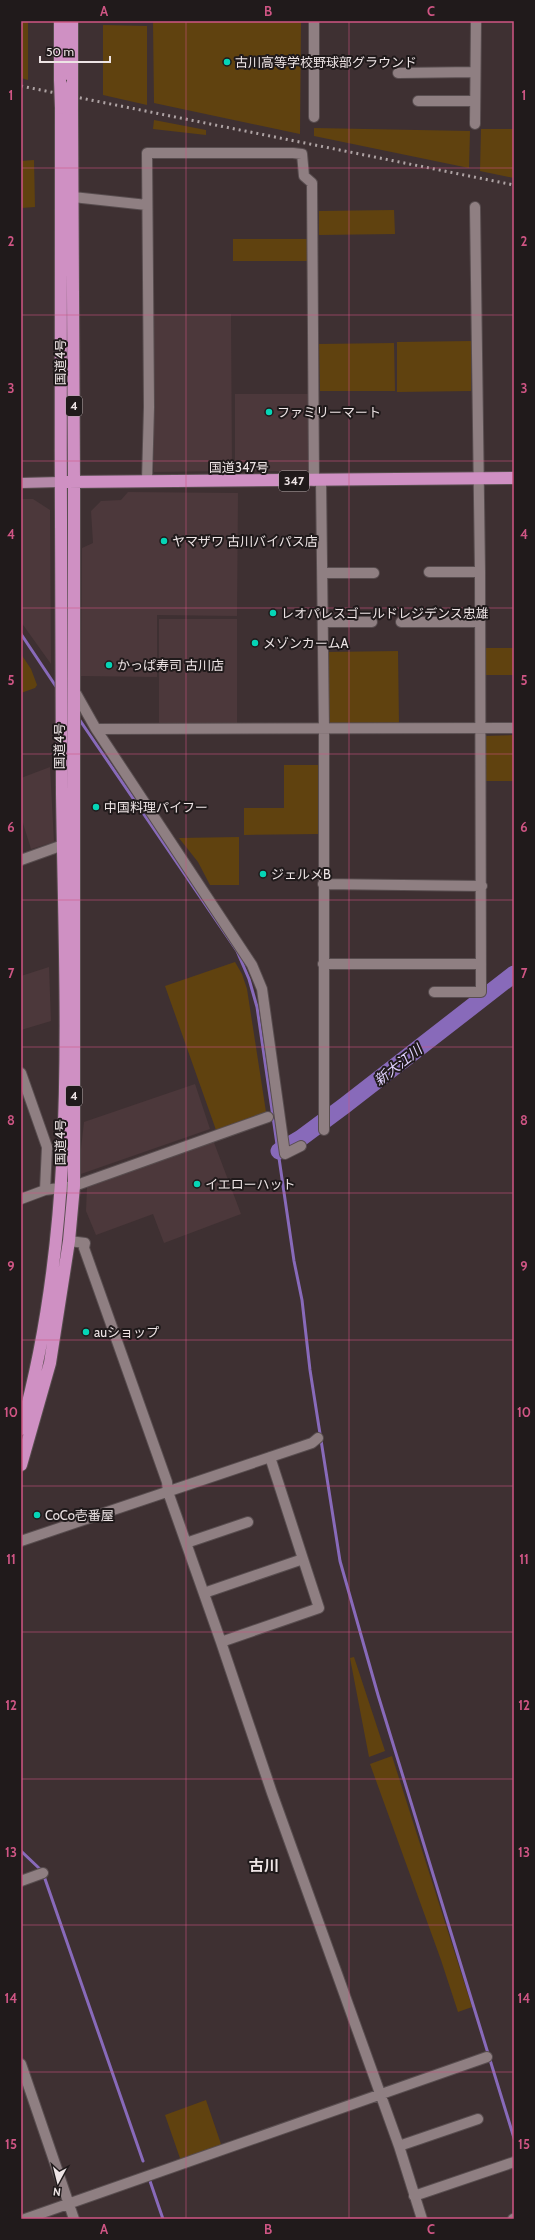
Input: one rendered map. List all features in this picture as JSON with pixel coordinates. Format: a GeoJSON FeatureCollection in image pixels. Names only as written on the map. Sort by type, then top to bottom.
{"type":"FeatureCollection","features":[{"type":"Feature","properties":{"kind":"highway","name":"国道4号"},"geometry":{"type":"LineString","coordinates":[[21,1465],[50,1363],[69,1241],[65,1075],[63,845],[69,697],[74,482],[73,197],[66,109],[60,80],[60,21]]}},
{"type":"Feature","properties":{"kind":"highway","name":"国道4号"},"geometry":{"type":"LineString","coordinates":[[21,1429],[39,1359],[68,1187],[73,720],[69,697],[62,682],[60,482],[66,109],[72,84],[72,21]]}},
{"type":"Feature","properties":{"kind":"highway","name":"国道347号"},"geometry":{"type":"LineString","coordinates":[[60,482],[317,481],[514,478]]}},
{"type":"Feature","properties":{"kind":"main road"},"geometry":{"type":"LineString","coordinates":[[21,483],[60,482]]}},
{"type":"Feature","properties":{"kind":"street"},"geometry":{"type":"LineString","coordinates":[[314,21],[314,118]]}},
{"type":"Feature","properties":{"kind":"street"},"geometry":{"type":"LineString","coordinates":[[475,124],[476,21]]}},
{"type":"Feature","properties":{"kind":"street"},"geometry":{"type":"LineString","coordinates":[[398,73],[476,72]]}},
{"type":"Feature","properties":{"kind":"street"},"geometry":{"type":"LineString","coordinates":[[418,101],[475,101]]}},
{"type":"Feature","properties":{"kind":"street"},"geometry":{"type":"LineString","coordinates":[[147,481],[149,407],[147,153],[302,154],[304,176],[312,183],[317,481],[323,573],[324,1129]]}},
{"type":"Feature","properties":{"kind":"street"},"geometry":{"type":"LineString","coordinates":[[73,197],[147,205]]}},
{"type":"Feature","properties":{"kind":"street"},"geometry":{"type":"LineString","coordinates":[[434,992],[481,992],[482,886],[479,622],[480,572],[475,206]]}},
{"type":"Feature","properties":{"kind":"street"},"geometry":{"type":"LineString","coordinates":[[429,572],[480,572]]}},
{"type":"Feature","properties":{"kind":"street"},"geometry":{"type":"LineString","coordinates":[[323,573],[374,573]]}},
{"type":"Feature","properties":{"kind":"street"},"geometry":{"type":"LineString","coordinates":[[323,622],[372,622]]}},
{"type":"Feature","properties":{"kind":"street"},"geometry":{"type":"LineString","coordinates":[[401,622],[479,622]]}},
{"type":"Feature","properties":{"kind":"street"},"geometry":{"type":"LineString","coordinates":[[69,697],[96,729],[252,965],[262,989],[283,1130],[293,1150]]}},
{"type":"Feature","properties":{"kind":"street"},"geometry":{"type":"LineString","coordinates":[[96,729],[514,728]]}},
{"type":"Feature","properties":{"kind":"street"},"geometry":{"type":"LineString","coordinates":[[21,860],[63,845]]}},
{"type":"Feature","properties":{"kind":"street"},"geometry":{"type":"LineString","coordinates":[[323,884],[482,886]]}},
{"type":"Feature","properties":{"kind":"street"},"geometry":{"type":"LineString","coordinates":[[323,964],[481,964]]}},
{"type":"Feature","properties":{"kind":"street"},"geometry":{"type":"LineString","coordinates":[[21,1073],[24,1089],[47,1147],[45,1190]]}},
{"type":"Feature","properties":{"kind":"street"},"geometry":{"type":"LineString","coordinates":[[21,1199],[45,1190],[68,1187],[268,1117]]}},
{"type":"Feature","properties":{"kind":"street"},"geometry":{"type":"LineString","coordinates":[[69,1241],[85,1243],[84,1248],[167,1482],[168,1492],[222,1642],[275,1801],[379,2094],[399,2146],[422,2219]]}},
{"type":"Feature","properties":{"kind":"street"},"geometry":{"type":"LineString","coordinates":[[21,1542],[312,1443],[318,1438]]}},
{"type":"Feature","properties":{"kind":"street"},"geometry":{"type":"LineString","coordinates":[[222,1642],[319,1608],[270,1457]]}},
{"type":"Feature","properties":{"kind":"street"},"geometry":{"type":"LineString","coordinates":[[186,1543],[248,1522]]}},
{"type":"Feature","properties":{"kind":"street"},"geometry":{"type":"LineString","coordinates":[[204,1593],[303,1559]]}},
{"type":"Feature","properties":{"kind":"street"},"geometry":{"type":"LineString","coordinates":[[21,1881],[43,1873]]}},
{"type":"Feature","properties":{"kind":"street"},"geometry":{"type":"LineString","coordinates":[[25,2219],[487,2056]]}},
{"type":"Feature","properties":{"kind":"street"},"geometry":{"type":"LineString","coordinates":[[21,2064],[74,2219]]}},
{"type":"Feature","properties":{"kind":"street"},"geometry":{"type":"LineString","coordinates":[[399,2146],[478,2119]]}},
{"type":"Feature","properties":{"kind":"street"},"geometry":{"type":"LineString","coordinates":[[414,2196],[514,2162]]}},
{"type":"Feature","properties":{"kind":"shaded area"},"geometry":{"type":"Polygon","coordinates":[[[21,21],[28,21],[28,80],[21,78],[21,21]]]}},
{"type":"Feature","properties":{"kind":"shaded area","name":"古川高等学校野球部グラウンド"},"geometry":{"type":"Polygon","coordinates":[[[153,21],[301,21],[300,134],[154,103],[153,21]]]}},
{"type":"Feature","properties":{"kind":"shaded area"},"geometry":{"type":"Polygon","coordinates":[[[103,25],[147,26],[147,105],[103,95],[103,25]]]}},
{"type":"Feature","properties":{"kind":"shaded area"},"geometry":{"type":"Polygon","coordinates":[[[154,120],[206,130],[206,135],[153,129],[154,120]]]}},
{"type":"Feature","properties":{"kind":"shaded area"},"geometry":{"type":"Polygon","coordinates":[[[314,128],[470,131],[469,168],[314,136],[314,128]]]}},
{"type":"Feature","properties":{"kind":"shaded area"},"geometry":{"type":"Polygon","coordinates":[[[481,129],[514,129],[514,178],[480,171],[481,129]]]}},
{"type":"Feature","properties":{"kind":"shaded area"},"geometry":{"type":"Polygon","coordinates":[[[34,160],[35,207],[21,208],[21,161],[34,160]]]}},
{"type":"Feature","properties":{"kind":"shaded area"},"geometry":{"type":"Polygon","coordinates":[[[394,210],[395,234],[319,235],[319,211],[394,210]]]}},
{"type":"Feature","properties":{"kind":"shaded area"},"geometry":{"type":"Polygon","coordinates":[[[233,239],[309,239],[309,261],[233,261],[233,239]]]}},
{"type":"Feature","properties":{"kind":"shaded area"},"geometry":{"type":"Polygon","coordinates":[[[153,314],[231,314],[232,471],[154,472],[153,314]]]}},
{"type":"Feature","properties":{"kind":"shaded area"},"geometry":{"type":"Polygon","coordinates":[[[471,341],[471,391],[397,392],[397,342],[471,341]]]}},
{"type":"Feature","properties":{"kind":"shaded area"},"geometry":{"type":"Polygon","coordinates":[[[394,343],[395,391],[320,391],[319,344],[394,343]]]}},
{"type":"Feature","properties":{"kind":"shaded area"},"geometry":{"type":"Polygon","coordinates":[[[235,394],[309,394],[309,471],[235,471],[235,394]]]}},
{"type":"Feature","properties":{"kind":"shaded area"},"geometry":{"type":"Polygon","coordinates":[[[128,492],[238,493],[237,616],[157,615],[157,677],[81,676],[82,548],[93,543],[91,511],[101,501],[121,500],[128,492]]]}},
{"type":"Feature","properties":{"kind":"shaded area"},"geometry":{"type":"Polygon","coordinates":[[[21,499],[33,499],[50,510],[51,664],[21,622],[21,499]]]}},
{"type":"Feature","properties":{"kind":"shaded area"},"geometry":{"type":"Polygon","coordinates":[[[159,619],[237,619],[237,726],[159,726],[159,619]]]}},
{"type":"Feature","properties":{"kind":"shaded area"},"geometry":{"type":"Polygon","coordinates":[[[484,648],[514,648],[514,675],[484,675],[484,648]]]}},
{"type":"Feature","properties":{"kind":"shaded area"},"geometry":{"type":"Polygon","coordinates":[[[398,651],[399,725],[327,726],[326,652],[398,651]]]}},
{"type":"Feature","properties":{"kind":"shaded area"},"geometry":{"type":"Polygon","coordinates":[[[21,654],[31,669],[37,685],[35,688],[21,693],[21,654]]]}},
{"type":"Feature","properties":{"kind":"shaded area"},"geometry":{"type":"Polygon","coordinates":[[[514,735],[514,781],[485,781],[484,736],[514,735]]]}},
{"type":"Feature","properties":{"kind":"shaded area"},"geometry":{"type":"Polygon","coordinates":[[[284,765],[318,765],[318,834],[244,835],[244,808],[284,808],[284,765]]]}},
{"type":"Feature","properties":{"kind":"shaded area"},"geometry":{"type":"Polygon","coordinates":[[[50,767],[54,842],[31,849],[21,817],[21,778],[50,767]]]}},
{"type":"Feature","properties":{"kind":"shaded area"},"geometry":{"type":"Polygon","coordinates":[[[239,837],[239,885],[210,885],[198,862],[179,838],[239,837]]]}},
{"type":"Feature","properties":{"kind":"shaded area"},"geometry":{"type":"Polygon","coordinates":[[[235,962],[242,974],[247,989],[266,1112],[216,1130],[165,986],[235,962]]]}},
{"type":"Feature","properties":{"kind":"shaded area"},"geometry":{"type":"Polygon","coordinates":[[[49,967],[51,1021],[21,1030],[21,976],[49,967]]]}},
{"type":"Feature","properties":{"kind":"shaded area"},"geometry":{"type":"Polygon","coordinates":[[[195,1084],[210,1129],[78,1175],[84,1122],[195,1084]]]}},
{"type":"Feature","properties":{"kind":"shaded area"},"geometry":{"type":"Polygon","coordinates":[[[213,1140],[241,1214],[164,1243],[153,1214],[96,1235],[86,1211],[87,1187],[213,1140]]]}},
{"type":"Feature","properties":{"kind":"shaded area"},"geometry":{"type":"Polygon","coordinates":[[[354,1657],[385,1751],[369,1757],[350,1658],[354,1657]]]}},
{"type":"Feature","properties":{"kind":"shaded area"},"geometry":{"type":"Polygon","coordinates":[[[392,1756],[472,2007],[458,2012],[441,1960],[370,1764],[392,1756]]]}},
{"type":"Feature","properties":{"kind":"shaded area"},"geometry":{"type":"Polygon","coordinates":[[[206,2100],[222,2147],[181,2161],[165,2115],[206,2100]]]}},
{"type":"Feature","properties":{"kind":"waterway"},"geometry":{"type":"LineString","coordinates":[[21,634],[57,688]]}},
{"type":"Feature","properties":{"kind":"waterway"},"geometry":{"type":"LineString","coordinates":[[79,719],[237,951],[249,979],[257,1007],[294,1261],[302,1300],[310,1370],[340,1561],[378,1695],[514,2138]]}},
{"type":"Feature","properties":{"kind":"waterway","name":"新大江川"},"geometry":{"type":"LineString","coordinates":[[279,1151],[301,1138],[344,1106],[514,974]]}},
{"type":"Feature","properties":{"kind":"waterway"},"geometry":{"type":"LineString","coordinates":[[21,1851],[41,1870]]}},
{"type":"Feature","properties":{"kind":"waterway"},"geometry":{"type":"LineString","coordinates":[[44,1876],[143,2161]]}},
{"type":"Feature","properties":{"kind":"waterway"},"geometry":{"type":"LineString","coordinates":[[150,2181],[163,2219]]}},
{"type":"Feature","properties":{"kind":"railway"},"geometry":{"type":"LineString","coordinates":[[21,86],[514,185]]}},
{"type":"Feature","properties":{"kind":"place","name":"古川高等学校野球部グラウンド"},"geometry":{"type":"Point","coordinates":[227,62]}},
{"type":"Feature","properties":{"kind":"place","name":"ファミリーマート"},"geometry":{"type":"Point","coordinates":[269,412]}},
{"type":"Feature","properties":{"kind":"place","name":"ヤマザワ 古川バイパス店"},"geometry":{"type":"Point","coordinates":[164,541]}},
{"type":"Feature","properties":{"kind":"place","name":"レオパレスゴールドレジデンス忠雄"},"geometry":{"type":"Point","coordinates":[273,613]}},
{"type":"Feature","properties":{"kind":"place","name":"メゾンカームA"},"geometry":{"type":"Point","coordinates":[255,643]}},
{"type":"Feature","properties":{"kind":"place","name":"かっぱ寿司 古川店"},"geometry":{"type":"Point","coordinates":[109,665]}},
{"type":"Feature","properties":{"kind":"place","name":"中国料理パイフー"},"geometry":{"type":"Point","coordinates":[96,807]}},
{"type":"Feature","properties":{"kind":"place","name":"ジェルメB"},"geometry":{"type":"Point","coordinates":[263,874]}},
{"type":"Feature","properties":{"kind":"place","name":"イエローハット"},"geometry":{"type":"Point","coordinates":[197,1184]}},
{"type":"Feature","properties":{"kind":"place","name":"auショップ"},"geometry":{"type":"Point","coordinates":[86,1332]}},
{"type":"Feature","properties":{"kind":"place","name":"CoCo壱番屋"},"geometry":{"type":"Point","coordinates":[37,1515]}},
{"type":"Feature","properties":{"kind":"district","name":"古川"},"geometry":{"type":"Point","coordinates":[264,1866]}}]}
